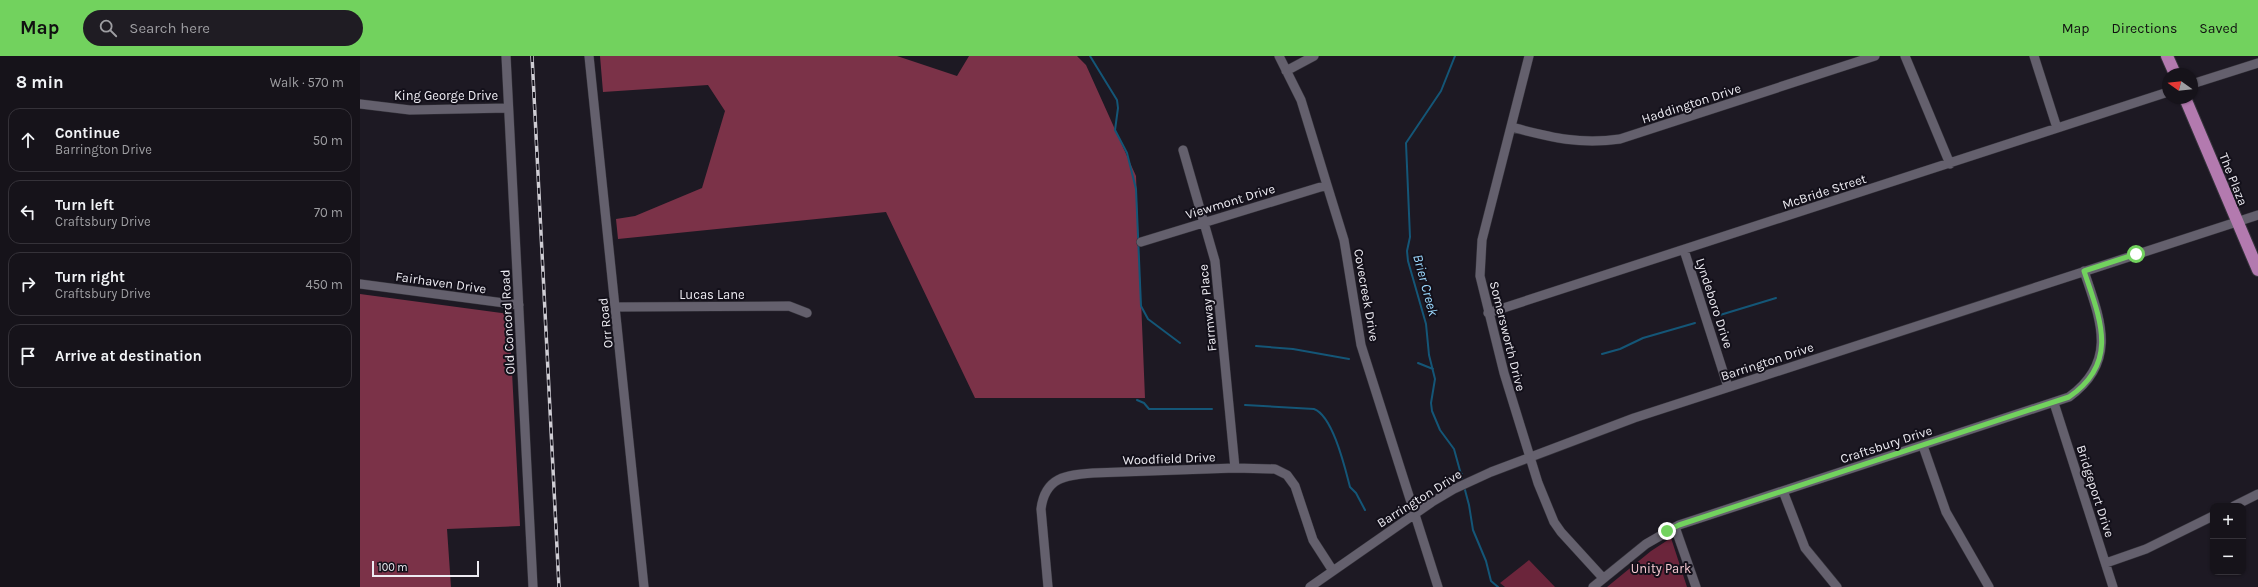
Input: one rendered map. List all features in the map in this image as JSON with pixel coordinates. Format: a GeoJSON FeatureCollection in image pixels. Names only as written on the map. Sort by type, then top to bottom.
{"type":"FeatureCollection","features":[{"type":"Feature","properties":{"kind":"main road"},"geometry":{"type":"LineString","coordinates":[[2167,56],[2172,68]]}},
{"type":"Feature","properties":{"kind":"main road","name":"The Plaza"},"geometry":{"type":"LineString","coordinates":[[2188,104],[2258,270]]}},
{"type":"Feature","properties":{"kind":"street","name":"Old Concord Road"},"geometry":{"type":"LineString","coordinates":[[506,56],[533,587]]}},
{"type":"Feature","properties":{"kind":"street","name":"Orr Road"},"geometry":{"type":"LineString","coordinates":[[589,56],[644,587]]}},
{"type":"Feature","properties":{"kind":"street","name":"Covecreek Drive"},"geometry":{"type":"LineString","coordinates":[[1278,56],[1301,100],[1344,240],[1361,344],[1438,587]]}},
{"type":"Feature","properties":{"kind":"street"},"geometry":{"type":"LineString","coordinates":[[1286,71],[1314,56]]}},
{"type":"Feature","properties":{"kind":"street","name":"Somersworth Drive"},"geometry":{"type":"LineString","coordinates":[[1529,56],[1481,247],[1480,276],[1504,373],[1530,457],[1554,522],[1561,532],[1603,578]]}},
{"type":"Feature","properties":{"kind":"street","name":"Haddington Drive"},"geometry":{"type":"LineString","coordinates":[[1511,127],[1573,141],[1620,139],[1875,56]]}},
{"type":"Feature","properties":{"kind":"street"},"geometry":{"type":"LineString","coordinates":[[1905,56],[1950,164]]}},
{"type":"Feature","properties":{"kind":"street"},"geometry":{"type":"LineString","coordinates":[[2034,56],[2057,128]]}},
{"type":"Feature","properties":{"kind":"street"},"geometry":{"type":"LineString","coordinates":[[2198,82],[2258,63]]}},
{"type":"Feature","properties":{"kind":"street","name":"McBride Street"},"geometry":{"type":"LineString","coordinates":[[1488,313],[2162,94]]}},
{"type":"Feature","properties":{"kind":"street","name":"King George Drive"},"geometry":{"type":"LineString","coordinates":[[360,104],[410,110],[508,108]]}},
{"type":"Feature","properties":{"kind":"street","name":"Farmway Place"},"geometry":{"type":"LineString","coordinates":[[1183,150],[1205,223],[1218,281],[1235,468]]}},
{"type":"Feature","properties":{"kind":"street","name":"Viewmont Drive"},"geometry":{"type":"LineString","coordinates":[[1141,242],[1327,185]]}},
{"type":"Feature","properties":{"kind":"street","name":"Barrington Drive"},"geometry":{"type":"LineString","coordinates":[[1310,587],[1415,514],[1459,487],[1530,457],[1634,418],[2258,215]]}},
{"type":"Feature","properties":{"kind":"street","name":"Lyndeboro Drive"},"geometry":{"type":"LineString","coordinates":[[1684,250],[1728,387]]}},
{"type":"Feature","properties":{"kind":"street","name":"Craftsbury Drive"},"geometry":{"type":"LineString","coordinates":[[1593,587],[1646,544],[1676,526],[2069,397],[2086,383],[2096,366],[2102,348],[2102,325],[2084,271]]}},
{"type":"Feature","properties":{"kind":"street","name":"Fairhaven Drive"},"geometry":{"type":"LineString","coordinates":[[360,284],[519,305]]}},
{"type":"Feature","properties":{"kind":"street","name":"Lucas Lane"},"geometry":{"type":"LineString","coordinates":[[616,307],[789,306],[807,313]]}},
{"type":"Feature","properties":{"kind":"street","name":"Bridgeport Drive"},"geometry":{"type":"LineString","coordinates":[[2054,403],[2113,587]]}},
{"type":"Feature","properties":{"kind":"street"},"geometry":{"type":"LineString","coordinates":[[1923,446],[1946,512],[1989,587]]}},
{"type":"Feature","properties":{"kind":"street","name":"Woodfield Drive"},"geometry":{"type":"LineString","coordinates":[[1048,587],[1041,509],[1047,490],[1061,478],[1077,474],[1235,468],[1268,468],[1283,473],[1290,478],[1295,486],[1313,540],[1333,571]]}},
{"type":"Feature","properties":{"kind":"street"},"geometry":{"type":"LineString","coordinates":[[1783,491],[1805,548],[1837,587]]}},
{"type":"Feature","properties":{"kind":"street"},"geometry":{"type":"LineString","coordinates":[[2240,503],[2258,494]]}},
{"type":"Feature","properties":{"kind":"street"},"geometry":{"type":"LineString","coordinates":[[2106,563],[2146,548],[2210,517]]}},
{"type":"Feature","properties":{"kind":"street"},"geometry":{"type":"LineString","coordinates":[[1676,526],[1696,587]]}},
{"type":"Feature","properties":{"kind":"green space","name":"Unity Park"},"geometry":{"type":"Polygon","coordinates":[[[1671,538],[1687,587],[1607,587],[1651,551],[1671,538]]]}},
{"type":"Feature","properties":{"kind":"green space"},"geometry":{"type":"Polygon","coordinates":[[[1529,560],[1555,587],[1505,587],[1500,583],[1529,560]]]}},
{"type":"Feature","properties":{"kind":"shaded area"},"geometry":{"type":"Polygon","coordinates":[[[600,56],[897,56],[957,76],[969,56],[1077,56],[1086,65],[1136,176],[1145,398],[975,398],[886,212],[618,239],[616,219],[635,216],[702,188],[725,111],[708,85],[603,92],[600,56]]]}},
{"type":"Feature","properties":{"kind":"shaded area"},"geometry":{"type":"Polygon","coordinates":[[[360,294],[509,314],[520,526],[447,529],[451,587],[360,587],[360,294]]]}},
{"type":"Feature","properties":{"kind":"waterway"},"geometry":{"type":"LineString","coordinates":[[1090,56],[1117,100],[1118,108],[1115,130],[1127,153],[1136,189],[1141,306],[1148,319],[1180,343]]}},
{"type":"Feature","properties":{"kind":"waterway","name":"Brier Creek"},"geometry":{"type":"LineString","coordinates":[[1455,56],[1441,91],[1406,143],[1410,237],[1407,251],[1408,261],[1426,324],[1429,355],[1435,379],[1431,403],[1432,411],[1440,430],[1454,449],[1462,478]]}},
{"type":"Feature","properties":{"kind":"waterway"},"geometry":{"type":"LineString","coordinates":[[1720,315],[1776,298]]}},
{"type":"Feature","properties":{"kind":"waterway"},"geometry":{"type":"LineString","coordinates":[[1602,354],[1620,349],[1643,338],[1695,323]]}},
{"type":"Feature","properties":{"kind":"waterway"},"geometry":{"type":"LineString","coordinates":[[1256,346],[1293,349],[1349,359]]}},
{"type":"Feature","properties":{"kind":"waterway"},"geometry":{"type":"LineString","coordinates":[[1418,363],[1433,369]]}},
{"type":"Feature","properties":{"kind":"waterway"},"geometry":{"type":"LineString","coordinates":[[1137,400],[1144,403],[1149,409],[1212,409]]}},
{"type":"Feature","properties":{"kind":"waterway"},"geometry":{"type":"LineString","coordinates":[[1245,405],[1314,409],[1321,414],[1327,421],[1337,444],[1350,487],[1356,493],[1365,510]]}},
{"type":"Feature","properties":{"kind":"waterway"},"geometry":{"type":"LineString","coordinates":[[1453,478],[1462,474]]}},
{"type":"Feature","properties":{"kind":"waterway","name":"Brier Creek"},"geometry":{"type":"LineString","coordinates":[[1465,490],[1473,530],[1486,561],[1491,581],[1498,587]]}},
{"type":"Feature","properties":{"kind":"railway"},"geometry":{"type":"LineString","coordinates":[[532,56],[559,587]]}},
{"type":"Feature","properties":{"kind":"route"},"geometry":{"type":"LineString","coordinates":[[1667,531],[1710,514],[1742,505],[2069,397],[2090,378],[2102,348],[2102,325],[2084,271],[2136,254]]}}]}
